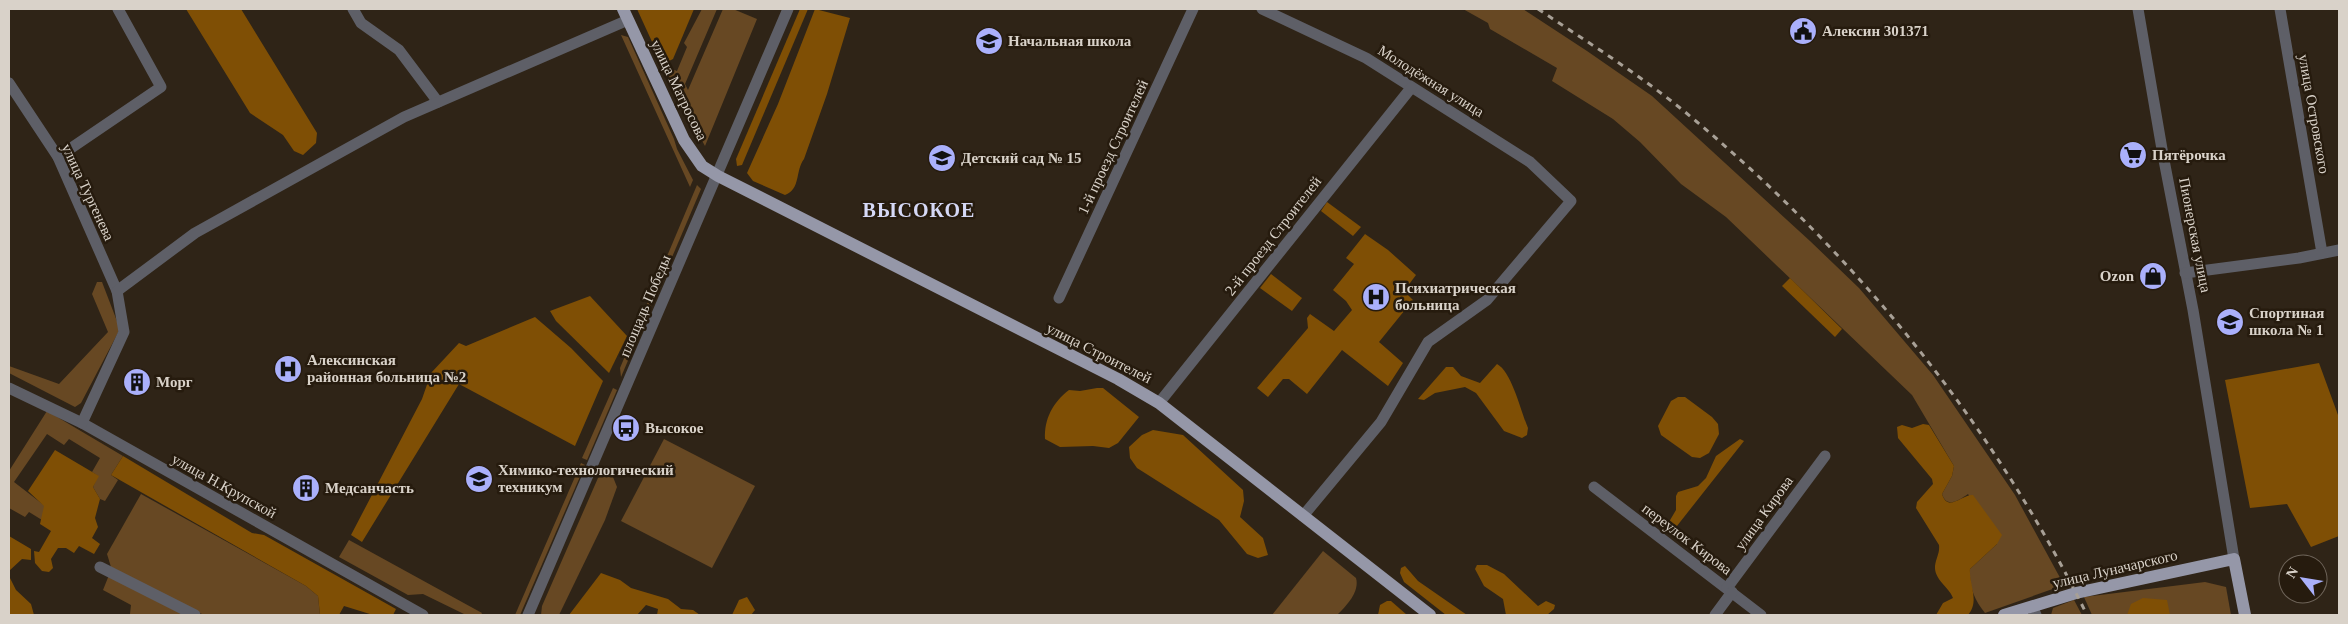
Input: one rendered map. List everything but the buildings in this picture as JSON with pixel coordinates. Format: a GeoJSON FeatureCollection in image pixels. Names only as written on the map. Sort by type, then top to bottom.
{"type":"FeatureCollection","features":[{"type":"Feature","properties":{"kind":"main road","name":"улица Матросова"},"geometry":{"type":"LineString","coordinates":[[626,14],[684,140],[702,166],[718,176]]}},
{"type":"Feature","properties":{"kind":"main road","name":"улица Строителей"},"geometry":{"type":"LineString","coordinates":[[718,176],[1159,403],[1430,615]]}},
{"type":"Feature","properties":{"kind":"main road","name":"улица Луначарского"},"geometry":{"type":"LineString","coordinates":[[2004,615],[2034,611],[2076,593],[2234,559]]}},
{"type":"Feature","properties":{"kind":"main road","name":"Пионерская улица"},"geometry":{"type":"LineString","coordinates":[[2234,559],[2245,615]]}},
{"type":"Feature","properties":{"kind":"street"},"geometry":{"type":"LineString","coordinates":[[58,156],[161,87],[118,9]]}},
{"type":"Feature","properties":{"kind":"street"},"geometry":{"type":"LineString","coordinates":[[353,9],[361,23],[399,50],[438,102]]}},
{"type":"Feature","properties":{"kind":"street","name":"площадь Победы"},"geometry":{"type":"LineString","coordinates":[[528,615],[718,176],[788,9]]}},
{"type":"Feature","properties":{"kind":"street","name":"1-й проезд Строителей"},"geometry":{"type":"LineString","coordinates":[[1059,298],[1194,9]]}},
{"type":"Feature","properties":{"kind":"street","name":"Молодёжная улица"},"geometry":{"type":"LineString","coordinates":[[1262,9],[1366,58],[1530,162],[1571,201],[1487,300],[1428,342],[1381,422],[1303,516]]}},
{"type":"Feature","properties":{"kind":"street","name":"Пионерская улица"},"geometry":{"type":"LineString","coordinates":[[2138,9],[2185,273],[2194,310],[2234,559]]}},
{"type":"Feature","properties":{"kind":"street","name":"улица Островского"},"geometry":{"type":"LineString","coordinates":[[2280,9],[2322,253]]}},
{"type":"Feature","properties":{"kind":"street"},"geometry":{"type":"LineString","coordinates":[[117,291],[195,233],[404,117],[626,14]]}},
{"type":"Feature","properties":{"kind":"street","name":"улица Тургенева"},"geometry":{"type":"LineString","coordinates":[[9,83],[58,156],[117,291],[124,332],[82,423]]}},
{"type":"Feature","properties":{"kind":"street","name":"2-й проезд Строителей"},"geometry":{"type":"LineString","coordinates":[[1159,403],[1411,88]]}},
{"type":"Feature","properties":{"kind":"street"},"geometry":{"type":"LineString","coordinates":[[2185,273],[2298,258],[2339,250]]}},
{"type":"Feature","properties":{"kind":"street","name":"улица Н.Крупской"},"geometry":{"type":"LineString","coordinates":[[9,388],[82,423],[410,612],[423,615]]}},
{"type":"Feature","properties":{"kind":"street","name":"улица Кирова"},"geometry":{"type":"LineString","coordinates":[[1716,615],[1730,590],[1825,456]]}},
{"type":"Feature","properties":{"kind":"street","name":"переулок Кирова"},"geometry":{"type":"LineString","coordinates":[[1594,487],[1761,615]]}},
{"type":"Feature","properties":{"kind":"street"},"geometry":{"type":"LineString","coordinates":[[100,567],[195,615]]}},
{"type":"Feature","properties":{"kind":"shaded area"},"geometry":{"type":"Polygon","coordinates":[[[186,9],[241,9],[317,133],[316,143],[303,155],[294,151],[283,135],[250,113],[186,9]]]}},
{"type":"Feature","properties":{"kind":"shaded area"},"geometry":{"type":"Polygon","coordinates":[[[637,9],[694,9],[673,59],[667,62],[659,57],[637,9]]]}},
{"type":"Feature","properties":{"kind":"shaded area"},"geometry":{"type":"Polygon","coordinates":[[[702,9],[717,9],[685,84],[688,90],[723,9],[733,9],[757,19],[705,146],[668,78],[672,69],[677,71],[687,47],[684,43],[702,9]]]}},
{"type":"Feature","properties":{"kind":"shaded area"},"geometry":{"type":"Polygon","coordinates":[[[800,9],[808,9],[742,165],[737,166],[736,159],[800,9]]]}},
{"type":"Feature","properties":{"kind":"shaded area"},"geometry":{"type":"Polygon","coordinates":[[[815,9],[850,18],[827,94],[801,164],[796,184],[785,195],[753,181],[747,173],[778,104],[815,9]]]}},
{"type":"Feature","properties":{"kind":"shaded area"},"geometry":{"type":"Polygon","coordinates":[[[1463,9],[1523,9],[1587,51],[1652,96],[1810,241],[1859,288],[1933,375],[2015,495],[2064,585],[1985,613],[1973,592],[1970,582],[1970,569],[1997,544],[1968,494],[1954,502],[1944,499],[1942,494],[1952,476],[1954,466],[1912,395],[1726,217],[1681,184],[1640,142],[1613,119],[1552,81],[1557,68],[1490,29],[1488,23],[1463,9]]]}},
{"type":"Feature","properties":{"kind":"shaded area"},"geometry":{"type":"Polygon","coordinates":[[[621,35],[628,37],[677,149],[693,180],[690,187],[621,35]]]}},
{"type":"Feature","properties":{"kind":"shaded area"},"geometry":{"type":"Polygon","coordinates":[[[697,185],[701,189],[621,377],[620,368],[697,185]]]}},
{"type":"Feature","properties":{"kind":"shaded area"},"geometry":{"type":"Polygon","coordinates":[[[1327,202],[1361,227],[1353,236],[1321,211],[1327,202]]]}},
{"type":"Feature","properties":{"kind":"shaded area"},"geometry":{"type":"Polygon","coordinates":[[[1365,234],[1388,250],[1416,275],[1404,291],[1413,300],[1379,342],[1403,363],[1388,386],[1342,350],[1307,394],[1289,379],[1283,379],[1268,397],[1257,388],[1308,328],[1307,318],[1310,314],[1334,331],[1352,310],[1346,301],[1333,290],[1354,264],[1346,258],[1365,234]]]}},
{"type":"Feature","properties":{"kind":"shaded area"},"geometry":{"type":"Polygon","coordinates":[[[1271,274],[1302,298],[1292,311],[1260,288],[1271,274]]]}},
{"type":"Feature","properties":{"kind":"shaded area"},"geometry":{"type":"Polygon","coordinates":[[[1790,278],[1842,329],[1835,337],[1782,286],[1790,278]]]}},
{"type":"Feature","properties":{"kind":"shaded area"},"geometry":{"type":"Polygon","coordinates":[[[97,282],[102,282],[120,329],[81,403],[75,407],[9,373],[9,366],[59,384],[108,332],[92,294],[97,282]]]}},
{"type":"Feature","properties":{"kind":"shaded area"},"geometry":{"type":"Polygon","coordinates":[[[590,296],[627,336],[609,373],[556,321],[550,311],[590,296]]]}},
{"type":"Feature","properties":{"kind":"shaded area"},"geometry":{"type":"Polygon","coordinates":[[[535,317],[571,348],[603,381],[575,446],[459,384],[362,542],[351,535],[422,399],[431,373],[459,343],[466,346],[535,317]]]}},
{"type":"Feature","properties":{"kind":"shaded area"},"geometry":{"type":"Polygon","coordinates":[[[2319,363],[2338,415],[2339,536],[2311,547],[2287,504],[2250,508],[2225,380],[2319,363]]]}},
{"type":"Feature","properties":{"kind":"shaded area"},"geometry":{"type":"Polygon","coordinates":[[[1497,364],[1502,368],[1512,384],[1528,428],[1527,435],[1522,438],[1504,431],[1476,393],[1465,387],[1435,393],[1424,400],[1418,399],[1446,367],[1453,367],[1461,376],[1480,383],[1497,364]]]}},
{"type":"Feature","properties":{"kind":"shaded area"},"geometry":{"type":"Polygon","coordinates":[[[613,388],[617,390],[587,460],[582,458],[613,388]]]}},
{"type":"Feature","properties":{"kind":"shaded area"},"geometry":{"type":"Polygon","coordinates":[[[1103,388],[1139,417],[1118,443],[1109,448],[1093,446],[1060,447],[1045,439],[1048,418],[1054,406],[1063,395],[1069,390],[1080,391],[1103,388]]]}},
{"type":"Feature","properties":{"kind":"shaded area"},"geometry":{"type":"Polygon","coordinates":[[[1678,397],[1685,397],[1712,417],[1718,424],[1719,434],[1709,453],[1700,458],[1692,457],[1661,435],[1658,426],[1671,401],[1678,397]]]}},
{"type":"Feature","properties":{"kind":"shaded area"},"geometry":{"type":"Polygon","coordinates":[[[47,411],[123,456],[111,475],[118,480],[105,501],[100,499],[93,487],[98,476],[92,472],[100,458],[69,439],[64,445],[47,434],[14,482],[45,506],[42,520],[29,512],[25,517],[9,508],[9,471],[47,411]]]}},
{"type":"Feature","properties":{"kind":"shaded area"},"geometry":{"type":"Polygon","coordinates":[[[1923,424],[1929,425],[1954,466],[1952,476],[1942,494],[1945,499],[1948,502],[1952,502],[1973,495],[2002,535],[1997,544],[1970,569],[1974,599],[1968,615],[1936,615],[1943,603],[1953,598],[1935,571],[1939,545],[1916,508],[1917,502],[1933,484],[1932,479],[1898,438],[1897,427],[1902,425],[1912,428],[1923,424]]]}},
{"type":"Feature","properties":{"kind":"shaded area"},"geometry":{"type":"Polygon","coordinates":[[[1153,430],[1183,435],[1243,490],[1244,501],[1240,517],[1263,538],[1268,555],[1258,558],[1247,554],[1219,520],[1137,468],[1130,458],[1129,447],[1142,435],[1153,430]]]}},
{"type":"Feature","properties":{"kind":"shaded area"},"geometry":{"type":"Polygon","coordinates":[[[664,439],[755,486],[712,568],[621,521],[664,439]]]}},
{"type":"Feature","properties":{"kind":"shaded area"},"geometry":{"type":"Polygon","coordinates":[[[1740,439],[1744,441],[1673,531],[1669,531],[1666,527],[1676,510],[1676,496],[1678,492],[1698,486],[1706,478],[1716,456],[1740,439]]]}},
{"type":"Feature","properties":{"kind":"shaded area"},"geometry":{"type":"Polygon","coordinates":[[[55,450],[99,476],[93,487],[100,499],[95,518],[98,527],[92,538],[100,544],[94,554],[79,546],[74,553],[66,548],[58,548],[51,559],[53,568],[49,572],[42,571],[35,563],[34,551],[39,552],[51,531],[40,524],[44,506],[28,491],[55,450]]]}},
{"type":"Feature","properties":{"kind":"shaded area"},"geometry":{"type":"Polygon","coordinates":[[[123,456],[252,533],[264,535],[396,609],[393,615],[373,615],[344,606],[339,615],[320,615],[318,596],[306,586],[111,475],[123,456]]]}},
{"type":"Feature","properties":{"kind":"shaded area"},"geometry":{"type":"Polygon","coordinates":[[[581,463],[585,465],[520,615],[515,615],[581,463]]]}},
{"type":"Feature","properties":{"kind":"shaded area"},"geometry":{"type":"Polygon","coordinates":[[[604,473],[613,477],[617,487],[605,520],[559,615],[541,615],[542,606],[598,478],[604,473]]]}},
{"type":"Feature","properties":{"kind":"shaded area"},"geometry":{"type":"Polygon","coordinates":[[[141,494],[306,586],[318,596],[320,615],[204,615],[131,580],[111,567],[107,554],[141,494]]]}},
{"type":"Feature","properties":{"kind":"shaded area"},"geometry":{"type":"Polygon","coordinates":[[[9,536],[31,549],[31,560],[22,559],[9,571],[9,536]]]}},
{"type":"Feature","properties":{"kind":"shaded area"},"geometry":{"type":"Polygon","coordinates":[[[349,540],[482,613],[481,615],[466,615],[423,594],[408,595],[339,557],[349,540]]]}},
{"type":"Feature","properties":{"kind":"shaded area"},"geometry":{"type":"Polygon","coordinates":[[[1323,551],[1356,578],[1356,588],[1348,603],[1337,615],[1272,615],[1323,551]]]}},
{"type":"Feature","properties":{"kind":"shaded area"},"geometry":{"type":"Polygon","coordinates":[[[1477,565],[1487,565],[1504,574],[1538,606],[1546,601],[1555,605],[1554,609],[1547,615],[1506,615],[1503,599],[1484,586],[1475,569],[1477,565]]]}},
{"type":"Feature","properties":{"kind":"shaded area"},"geometry":{"type":"Polygon","coordinates":[[[1405,566],[1418,581],[1467,615],[1446,615],[1404,582],[1400,573],[1401,568],[1405,566]]]}},
{"type":"Feature","properties":{"kind":"shaded area"},"geometry":{"type":"Polygon","coordinates":[[[601,573],[620,580],[631,588],[668,599],[681,609],[693,610],[700,615],[657,615],[658,609],[646,605],[637,615],[569,615],[601,573]]]}},
{"type":"Feature","properties":{"kind":"shaded area"},"geometry":{"type":"Polygon","coordinates":[[[109,575],[188,615],[130,614],[131,605],[103,590],[109,575]]]}},
{"type":"Feature","properties":{"kind":"shaded area"},"geometry":{"type":"Polygon","coordinates":[[[9,576],[16,590],[31,604],[34,615],[9,615],[9,576]]]}},
{"type":"Feature","properties":{"kind":"shaded area"},"geometry":{"type":"Polygon","coordinates":[[[2205,582],[2226,587],[2231,615],[2092,615],[2084,597],[2205,582]]]}},
{"type":"Feature","properties":{"kind":"shaded area"},"geometry":{"type":"Polygon","coordinates":[[[747,597],[755,610],[751,615],[732,615],[739,600],[747,597]]]}},
{"type":"Feature","properties":{"kind":"shaded area"},"geometry":{"type":"Polygon","coordinates":[[[2143,598],[2167,600],[2170,615],[2127,615],[2131,604],[2143,598]]]}},
{"type":"Feature","properties":{"kind":"shaded area"},"geometry":{"type":"Polygon","coordinates":[[[2074,600],[2082,615],[2051,615],[2053,608],[2074,600]]]}},
{"type":"Feature","properties":{"kind":"shaded area"},"geometry":{"type":"Polygon","coordinates":[[[1391,601],[1407,615],[1378,615],[1380,605],[1391,601]]]}},
{"type":"Feature","properties":{"kind":"railway"},"geometry":{"type":"LineString","coordinates":[[1538,9],[1639,77],[1697,122],[1756,174],[1813,230],[1867,288],[1918,349],[2010,477],[2050,545],[2087,615]]}},
{"type":"Feature","properties":{"kind":"place","name":"Алексин 301371"},"geometry":{"type":"Point","coordinates":[1803,31]}},
{"type":"Feature","properties":{"kind":"place","name":"Начальная школа"},"geometry":{"type":"Point","coordinates":[989,41]}},
{"type":"Feature","properties":{"kind":"place","name":"Пятёрочка"},"geometry":{"type":"Point","coordinates":[2133,155]}},
{"type":"Feature","properties":{"kind":"place","name":"Детский сад № 15"},"geometry":{"type":"Point","coordinates":[942,158]}},
{"type":"Feature","properties":{"kind":"place","name":"Ozon"},"geometry":{"type":"Point","coordinates":[2153,276]}},
{"type":"Feature","properties":{"kind":"place","name":"Психиатрическая больница"},"geometry":{"type":"Point","coordinates":[1376,297]}},
{"type":"Feature","properties":{"kind":"place","name":"Спортиная школа № 1"},"geometry":{"type":"Point","coordinates":[2230,322]}},
{"type":"Feature","properties":{"kind":"place","name":"Алексинская районная больница №2"},"geometry":{"type":"Point","coordinates":[288,369]}},
{"type":"Feature","properties":{"kind":"place","name":"Морг"},"geometry":{"type":"Point","coordinates":[137,382]}},
{"type":"Feature","properties":{"kind":"place","name":"Высокое"},"geometry":{"type":"Point","coordinates":[626,428]}},
{"type":"Feature","properties":{"kind":"place","name":"Химико-технологический техникум"},"geometry":{"type":"Point","coordinates":[479,479]}},
{"type":"Feature","properties":{"kind":"place","name":"Медсанчасть"},"geometry":{"type":"Point","coordinates":[306,488]}},
{"type":"Feature","properties":{"kind":"district","name":"ВЫСОКОЕ"},"geometry":{"type":"Point","coordinates":[919,210]}}]}
